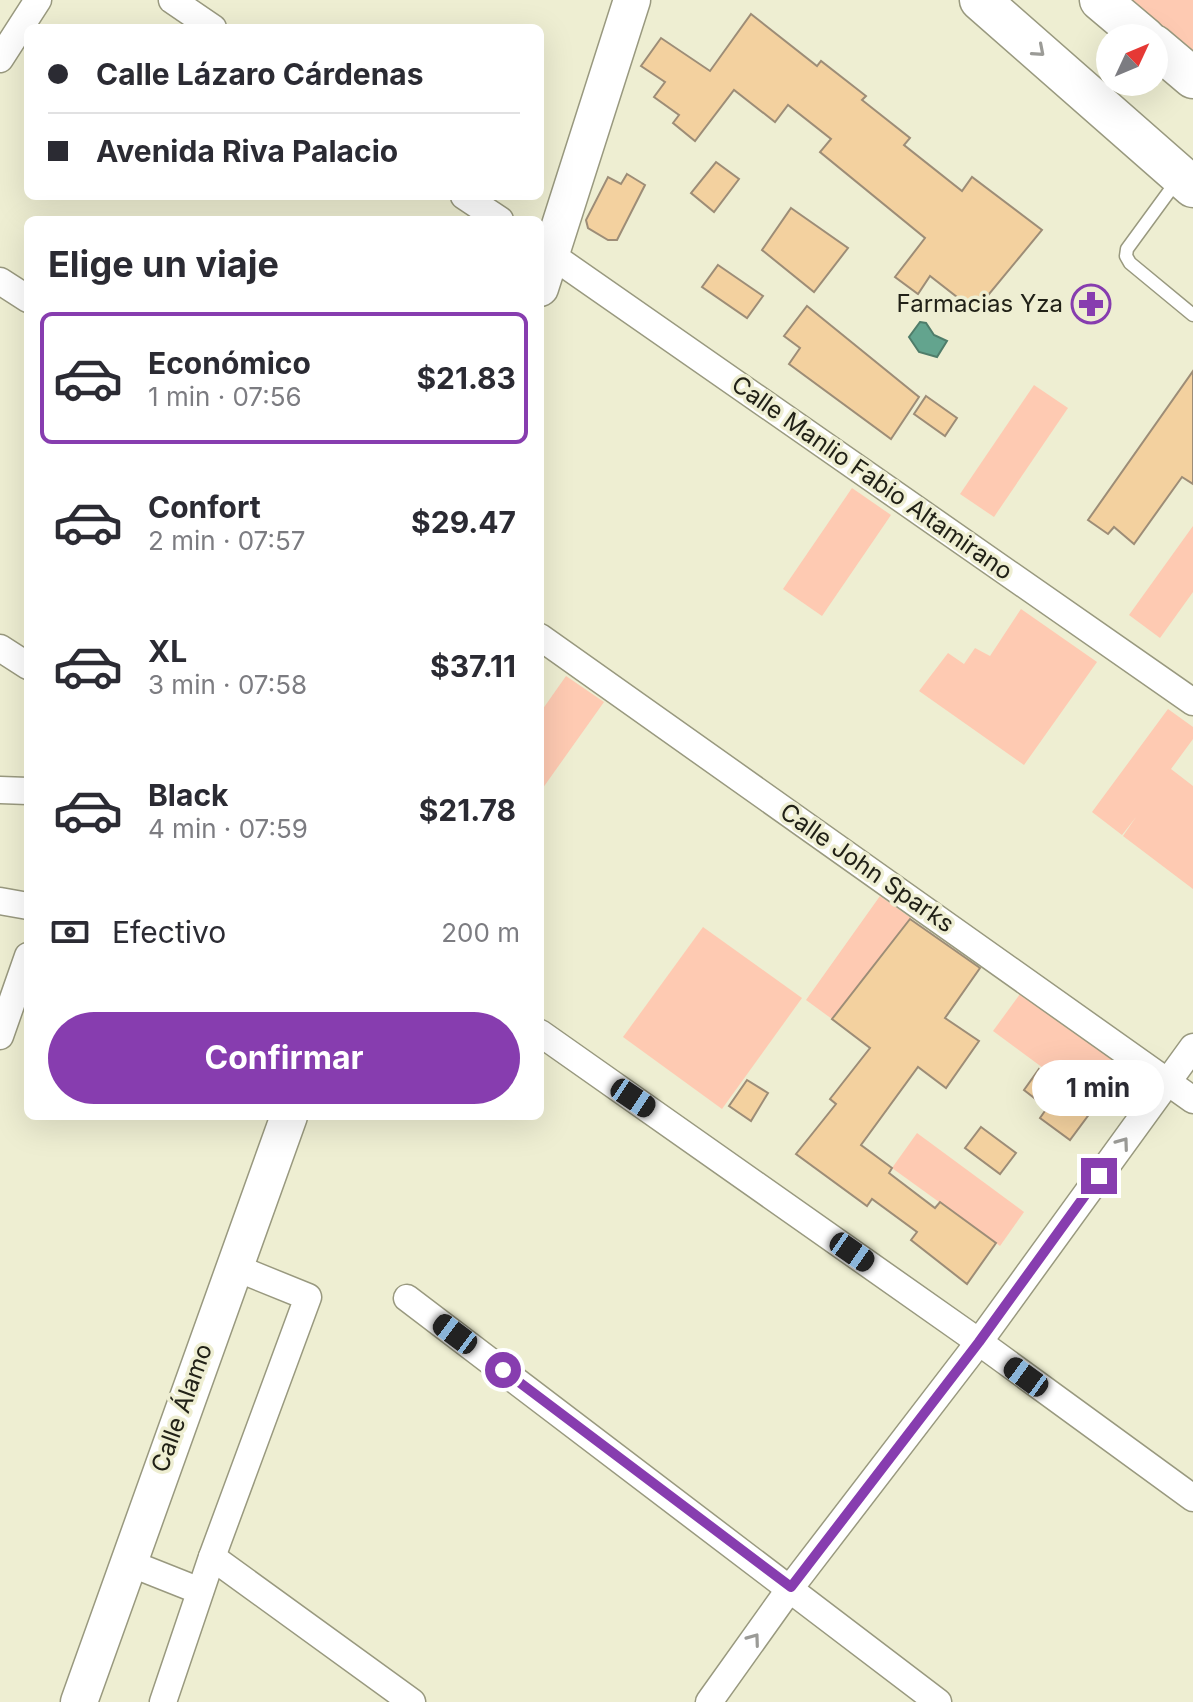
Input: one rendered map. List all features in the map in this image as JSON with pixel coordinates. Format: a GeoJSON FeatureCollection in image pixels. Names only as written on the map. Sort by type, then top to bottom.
{"type":"FeatureCollection","features":[{"type":"Feature","properties":{"kind":"main road"},"geometry":{"type":"LineString","coordinates":[[545,250],[632,0]]}},
{"type":"Feature","properties":{"kind":"main road"},"geometry":{"type":"LineString","coordinates":[[980,0],[1187,182]]}},
{"type":"Feature","properties":{"kind":"main road"},"geometry":{"type":"LineString","coordinates":[[1100,0],[1128,24]]}},
{"type":"Feature","properties":{"kind":"main road"},"geometry":{"type":"LineString","coordinates":[[1168,57],[1193,78]]}},
{"type":"Feature","properties":{"kind":"main road","name":"Calle Álamo"},"geometry":{"type":"LineString","coordinates":[[79,1702],[288,1120]]}},
{"type":"Feature","properties":{"kind":"street"},"geometry":{"type":"LineString","coordinates":[[0,59],[38,0]]}},
{"type":"Feature","properties":{"kind":"street"},"geometry":{"type":"LineString","coordinates":[[172,0],[207,24]]}},
{"type":"Feature","properties":{"kind":"street"},"geometry":{"type":"LineString","coordinates":[[470,200],[494,216]]}},
{"type":"Feature","properties":{"kind":"street","name":"Calle Manlio Fabio Altamirano"},"geometry":{"type":"LineString","coordinates":[[545,250],[1193,702]]}},
{"type":"Feature","properties":{"kind":"street"},"geometry":{"type":"LineString","coordinates":[[0,281],[24,296]]}},
{"type":"Feature","properties":{"kind":"street","name":"Calle John Sparks"},"geometry":{"type":"LineString","coordinates":[[544,640],[1193,1100]]}},
{"type":"Feature","properties":{"kind":"street"},"geometry":{"type":"LineString","coordinates":[[0,648],[24,663]]}},
{"type":"Feature","properties":{"kind":"street"},"geometry":{"type":"LineString","coordinates":[[0,790],[24,791]]}},
{"type":"Feature","properties":{"kind":"street"},"geometry":{"type":"LineString","coordinates":[[0,901],[24,905]]}},
{"type":"Feature","properties":{"kind":"street"},"geometry":{"type":"LineString","coordinates":[[0,1036],[24,967]]}},
{"type":"Feature","properties":{"kind":"street"},"geometry":{"type":"LineString","coordinates":[[544,1036],[979,1342],[1193,1498]]}},
{"type":"Feature","properties":{"kind":"street"},"geometry":{"type":"LineString","coordinates":[[709,1702],[791,1587],[979,1342],[1193,1047]]}},
{"type":"Feature","properties":{"kind":"street"},"geometry":{"type":"LineString","coordinates":[[163,1702],[212,1557],[308,1297],[234,1267]]}},
{"type":"Feature","properties":{"kind":"street"},"geometry":{"type":"LineString","coordinates":[[407,1298],[791,1587],[938,1702]]}},
{"type":"Feature","properties":{"kind":"street"},"geometry":{"type":"LineString","coordinates":[[212,1557],[412,1702]]}},
{"type":"Feature","properties":{"kind":"street"},"geometry":{"type":"LineString","coordinates":[[127,1562],[200,1591]]}},
{"type":"Feature","properties":{"kind":"lane"},"geometry":{"type":"LineString","coordinates":[[1187,182],[1127,249],[1126,256],[1130,263],[1193,315]]}},
{"type":"Feature","properties":{"kind":"shaded area"},"geometry":{"type":"Polygon","coordinates":[[[1122,0],[1193,0],[1193,61],[1168,40],[1168,24],[1150,24],[1122,0]]]}},
{"type":"Feature","properties":{"kind":"shaded area"},"geometry":{"type":"Polygon","coordinates":[[[920,322],[926,323],[934,335],[947,341],[937,357],[919,352],[909,337],[920,322]]]}},
{"type":"Feature","properties":{"kind":"shaded area"},"geometry":{"type":"Polygon","coordinates":[[[1034,385],[1068,408],[994,517],[960,494],[1034,385]]]}},
{"type":"Feature","properties":{"kind":"shaded area"},"geometry":{"type":"Polygon","coordinates":[[[852,488],[891,515],[822,616],[783,589],[852,488]]]}},
{"type":"Feature","properties":{"kind":"shaded area"},"geometry":{"type":"Polygon","coordinates":[[[1193,526],[1193,592],[1160,638],[1129,615],[1193,526]]]}},
{"type":"Feature","properties":{"kind":"shaded area"},"geometry":{"type":"Polygon","coordinates":[[[1021,609],[1097,662],[1024,765],[919,691],[948,653],[964,664],[975,648],[990,656],[1021,609]]]}},
{"type":"Feature","properties":{"kind":"shaded area"},"geometry":{"type":"Polygon","coordinates":[[[566,676],[604,702],[544,786],[544,707],[566,676]]]}},
{"type":"Feature","properties":{"kind":"shaded area"},"geometry":{"type":"Polygon","coordinates":[[[1168,709],[1193,727],[1193,739],[1171,769],[1193,786],[1193,889],[1123,836],[1136,817],[1122,835],[1092,812],[1168,709]]]}},
{"type":"Feature","properties":{"kind":"shaded area"},"geometry":{"type":"Polygon","coordinates":[[[880,896],[911,918],[891,945],[904,1003],[865,976],[832,1019],[806,1000],[880,896]]]}},
{"type":"Feature","properties":{"kind":"shaded area"},"geometry":{"type":"Polygon","coordinates":[[[703,927],[802,998],[722,1109],[623,1037],[703,927]]]}},
{"type":"Feature","properties":{"kind":"shaded area"},"geometry":{"type":"Polygon","coordinates":[[[1023,990],[1129,1069],[1100,1110],[993,1031],[1023,990]]]}},
{"type":"Feature","properties":{"kind":"shaded area"},"geometry":{"type":"Polygon","coordinates":[[[917,1133],[1024,1212],[1000,1246],[892,1168],[917,1133]]]}},
{"type":"Feature","properties":{"kind":"building"},"geometry":{"type":"Polygon","coordinates":[[[751,14],[817,66],[821,61],[866,96],[862,100],[910,138],[904,145],[962,191],[972,177],[1042,230],[975,311],[930,276],[918,294],[895,277],[925,238],[820,152],[831,139],[788,105],[775,122],[734,90],[695,141],[673,123],[679,115],[654,97],[665,82],[641,66],[661,38],[710,71],[751,14]]]}},
{"type":"Feature","properties":{"kind":"building"},"geometry":{"type":"Polygon","coordinates":[[[716,162],[739,179],[714,212],[691,193],[716,162]]]}},
{"type":"Feature","properties":{"kind":"building"},"geometry":{"type":"Polygon","coordinates":[[[627,174],[645,185],[617,240],[608,240],[588,228],[586,220],[608,177],[621,184],[627,174]]]}},
{"type":"Feature","properties":{"kind":"building"},"geometry":{"type":"Polygon","coordinates":[[[791,208],[848,248],[814,292],[762,250],[791,208]]]}},
{"type":"Feature","properties":{"kind":"building"},"geometry":{"type":"Polygon","coordinates":[[[718,265],[763,296],[747,318],[702,287],[718,265]]]}},
{"type":"Feature","properties":{"kind":"building"},"geometry":{"type":"Polygon","coordinates":[[[807,306],[919,397],[891,439],[789,364],[800,348],[784,336],[807,306]]]}},
{"type":"Feature","properties":{"kind":"building"},"geometry":{"type":"Polygon","coordinates":[[[1193,371],[1193,484],[1182,477],[1134,544],[1114,527],[1108,534],[1088,520],[1193,371]]]}},
{"type":"Feature","properties":{"kind":"building"},"geometry":{"type":"Polygon","coordinates":[[[926,396],[957,418],[945,436],[914,414],[926,396]]]}},
{"type":"Feature","properties":{"kind":"building"},"geometry":{"type":"Polygon","coordinates":[[[910,919],[980,968],[945,1018],[979,1041],[946,1088],[918,1067],[861,1145],[892,1168],[889,1173],[935,1208],[940,1202],[996,1243],[967,1284],[911,1240],[917,1232],[872,1199],[867,1206],[796,1154],[836,1104],[830,1099],[870,1048],[832,1019],[910,919]]]}},
{"type":"Feature","properties":{"kind":"building"},"geometry":{"type":"Polygon","coordinates":[[[1039,1069],[1063,1087],[1066,1082],[1096,1105],[1070,1140],[1040,1118],[1047,1108],[1024,1090],[1039,1069]]]}},
{"type":"Feature","properties":{"kind":"building"},"geometry":{"type":"Polygon","coordinates":[[[747,1080],[768,1093],[751,1121],[729,1106],[747,1080]]]}},
{"type":"Feature","properties":{"kind":"building"},"geometry":{"type":"Polygon","coordinates":[[[981,1127],[1016,1153],[1000,1174],[965,1148],[981,1127]]]}},
{"type":"Feature","properties":{"kind":"place","name":"Farmacias Yza"},"geometry":{"type":"Point","coordinates":[1091,304]}},
{"type":"Feature","properties":{"kind":"route"},"geometry":{"type":"LineString","coordinates":[[503,1370],[791,1587],[979,1342],[1099,1176]]}}]}
